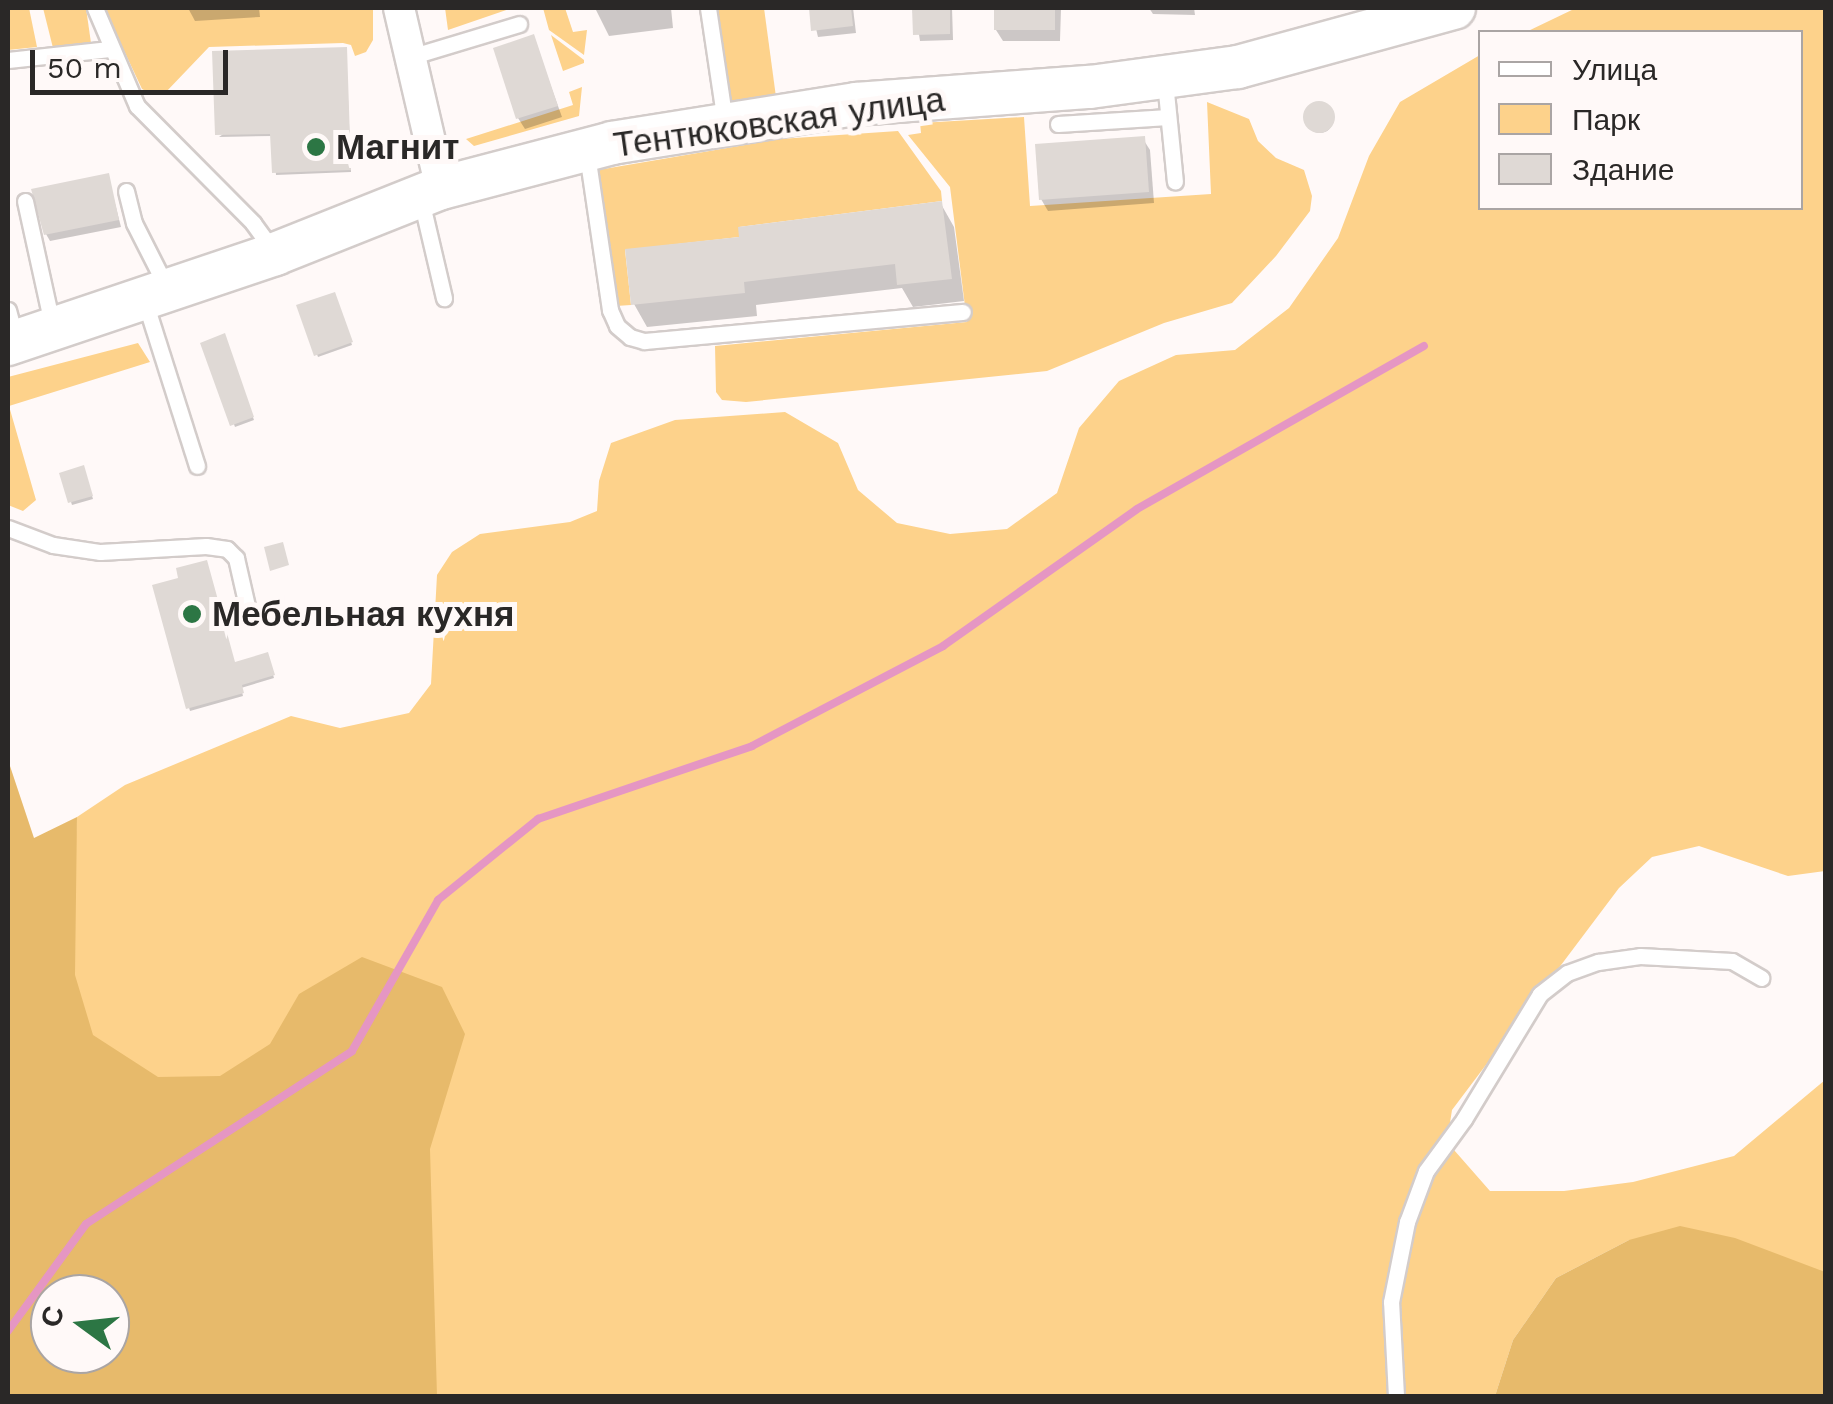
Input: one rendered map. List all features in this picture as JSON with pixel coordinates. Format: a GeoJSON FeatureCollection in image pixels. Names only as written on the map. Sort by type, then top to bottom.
{"type":"FeatureCollection","features":[{"type":"Feature","properties":{"kind":"street"},"geometry":{"type":"LineString","coordinates":[[399,8],[431,192]]}},
{"type":"Feature","properties":{"kind":"street","name":"Тентюковская улица"},"geometry":{"type":"LineString","coordinates":[[21,331],[156,294],[275,254],[431,192],[586,150],[725,122],[856,104],[1166,98],[1454,8]]}},
{"type":"Feature","properties":{"kind":"lane"},"geometry":{"type":"LineString","coordinates":[[94,8],[137,106],[253,223],[275,254]]}},
{"type":"Feature","properties":{"kind":"lane"},"geometry":{"type":"LineString","coordinates":[[708,8],[725,122]]}},
{"type":"Feature","properties":{"kind":"lane"},"geometry":{"type":"LineString","coordinates":[[410,57],[518,24]]}},
{"type":"Feature","properties":{"kind":"lane"},"geometry":{"type":"LineString","coordinates":[[8,60],[109,48]]}},
{"type":"Feature","properties":{"kind":"lane"},"geometry":{"type":"LineString","coordinates":[[1058,124],[1166,98],[1175,182]]}},
{"type":"Feature","properties":{"kind":"lane"},"geometry":{"type":"LineString","coordinates":[[586,150],[610,310],[617,326],[630,337],[644,341],[963,312]]}},
{"type":"Feature","properties":{"kind":"lane"},"geometry":{"type":"LineString","coordinates":[[126,191],[156,294],[197,466]]}},
{"type":"Feature","properties":{"kind":"lane"},"geometry":{"type":"LineString","coordinates":[[431,192],[444,298]]}},
{"type":"Feature","properties":{"kind":"lane"},"geometry":{"type":"LineString","coordinates":[[21,331],[25,201]]}},
{"type":"Feature","properties":{"kind":"lane"},"geometry":{"type":"LineString","coordinates":[[8,528],[53,545],[100,552],[206,546],[227,549],[236,558],[250,619]]}},
{"type":"Feature","properties":{"kind":"lane"},"geometry":{"type":"LineString","coordinates":[[1396,1396],[1391,1302],[1407,1222],[1426,1171],[1464,1119],[1540,994],[1567,973],[1598,962],[1640,956],[1732,961],[1762,978]]}},
{"type":"Feature","properties":{"kind":"green space"},"geometry":{"type":"Polygon","coordinates":[[[29,8],[37,47],[8,50],[8,10],[29,8]]]}},
{"type":"Feature","properties":{"kind":"green space"},"geometry":{"type":"Polygon","coordinates":[[[43,8],[86,8],[91,43],[53,48],[43,8]]]}},
{"type":"Feature","properties":{"kind":"green space"},"geometry":{"type":"Polygon","coordinates":[[[104,8],[373,8],[373,40],[366,52],[355,56],[351,45],[343,43],[209,47],[165,93],[152,94],[142,89],[104,8]]]}},
{"type":"Feature","properties":{"kind":"green space"},"geometry":{"type":"Polygon","coordinates":[[[445,8],[512,8],[448,30],[445,8]]]}},
{"type":"Feature","properties":{"kind":"green space"},"geometry":{"type":"Polygon","coordinates":[[[543,8],[565,8],[573,32],[587,30],[584,55],[549,30],[543,8]]]}},
{"type":"Feature","properties":{"kind":"green space"},"geometry":{"type":"Polygon","coordinates":[[[717,8],[764,8],[776,97],[730,104],[717,8]]]}},
{"type":"Feature","properties":{"kind":"green space"},"geometry":{"type":"Polygon","coordinates":[[[1576,8],[1825,8],[1825,871],[1788,876],[1699,846],[1652,857],[1619,888],[1452,1110],[1447,1142],[1490,1191],[1564,1191],[1633,1182],[1734,1156],[1825,1080],[1825,1272],[1629,1240],[1556,1278],[1513,1340],[1495,1396],[431,1396],[275,1048],[222,1082],[157,1083],[88,1040],[68,974],[77,817],[125,785],[291,716],[340,728],[409,713],[431,684],[437,575],[452,552],[480,534],[570,522],[597,511],[599,481],[611,443],[675,420],[785,412],[838,443],[858,490],[897,523],[950,534],[1007,529],[1057,493],[1079,428],[1119,381],[1176,355],[1235,350],[1289,308],[1338,238],[1369,156],[1400,102],[1478,56],[1478,210],[1803,210],[1803,30],[1530,30],[1576,8]]]}},
{"type":"Feature","properties":{"kind":"green space"},"geometry":{"type":"Polygon","coordinates":[[[551,35],[584,60],[584,63],[563,71],[551,35]]]}},
{"type":"Feature","properties":{"kind":"green space"},"geometry":{"type":"Polygon","coordinates":[[[582,87],[579,116],[474,146],[466,139],[573,105],[569,92],[582,87]]]}},
{"type":"Feature","properties":{"kind":"green space"},"geometry":{"type":"Polygon","coordinates":[[[1207,102],[1249,119],[1258,141],[1276,158],[1304,170],[1312,196],[1310,211],[1276,256],[1232,303],[1164,323],[1047,371],[746,402],[722,400],[716,392],[715,346],[967,322],[950,187],[908,135],[921,133],[920,123],[1024,117],[1030,206],[1211,194],[1207,102]]]}},
{"type":"Feature","properties":{"kind":"green space"},"geometry":{"type":"Polygon","coordinates":[[[898,131],[941,191],[942,201],[739,227],[739,237],[625,250],[631,305],[616,306],[598,170],[780,139],[898,131]]]}},
{"type":"Feature","properties":{"kind":"green space"},"geometry":{"type":"Polygon","coordinates":[[[138,343],[150,362],[9,406],[36,500],[23,511],[8,505],[8,377],[138,343]]]}},
{"type":"Feature","properties":{"kind":"shaded area"},"geometry":{"type":"Polygon","coordinates":[[[8,760],[34,838],[77,817],[75,975],[93,1035],[158,1077],[220,1076],[270,1044],[299,994],[362,957],[442,987],[465,1034],[430,1149],[437,1396],[8,1396],[8,760]]]}},
{"type":"Feature","properties":{"kind":"shaded area"},"geometry":{"type":"Polygon","coordinates":[[[1680,1226],[1735,1238],[1825,1272],[1825,1396],[1495,1396],[1513,1340],[1556,1278],[1629,1240],[1680,1226]]]}},
{"type":"Feature","properties":{"kind":"building"},"geometry":{"type":"Polygon","coordinates":[[[809,8],[851,8],[853,26],[811,31],[809,8]]]}},
{"type":"Feature","properties":{"kind":"building"},"geometry":{"type":"Polygon","coordinates":[[[912,8],[950,8],[950,34],[913,35],[912,8]]]}},
{"type":"Feature","properties":{"kind":"building"},"geometry":{"type":"Polygon","coordinates":[[[994,8],[1055,8],[1055,30],[994,30],[994,8]]]}},
{"type":"Feature","properties":{"kind":"building"},"geometry":{"type":"Polygon","coordinates":[[[534,34],[558,106],[516,119],[493,48],[534,34]]]}},
{"type":"Feature","properties":{"kind":"building"},"geometry":{"type":"Polygon","coordinates":[[[347,47],[351,170],[272,173],[270,134],[215,135],[212,51],[347,47]]]}},
{"type":"Feature","properties":{"kind":"building"},"geometry":{"type":"Polygon","coordinates":[[[1319,101],[1330,106],[1335,117],[1330,128],[1319,133],[1308,128],[1303,117],[1308,106],[1319,101]]]}},
{"type":"Feature","properties":{"kind":"building"},"geometry":{"type":"Polygon","coordinates":[[[1145,136],[1149,192],[1039,200],[1035,144],[1145,136]]]}},
{"type":"Feature","properties":{"kind":"building"},"geometry":{"type":"Polygon","coordinates":[[[109,173],[119,220],[44,235],[31,189],[109,173]]]}},
{"type":"Feature","properties":{"kind":"building"},"geometry":{"type":"Polygon","coordinates":[[[942,201],[952,279],[897,285],[895,264],[744,282],[745,293],[631,305],[625,249],[739,237],[738,227],[942,201]]]}},
{"type":"Feature","properties":{"kind":"building"},"geometry":{"type":"Polygon","coordinates":[[[335,292],[353,342],[314,356],[296,305],[335,292]]]}},
{"type":"Feature","properties":{"kind":"building"},"geometry":{"type":"Polygon","coordinates":[[[225,333],[254,417],[230,426],[200,343],[225,333]]]}},
{"type":"Feature","properties":{"kind":"building"},"geometry":{"type":"Polygon","coordinates":[[[84,465],[93,496],[68,503],[59,473],[84,465]]]}},
{"type":"Feature","properties":{"kind":"building"},"geometry":{"type":"Polygon","coordinates":[[[283,542],[289,565],[270,571],[264,547],[283,542]]]}},
{"type":"Feature","properties":{"kind":"building"},"geometry":{"type":"Polygon","coordinates":[[[207,560],[235,662],[268,652],[275,675],[242,685],[244,693],[186,709],[152,585],[178,578],[176,568],[207,560]]]}},
{"type":"Feature","properties":{"kind":"waterway"},"geometry":{"type":"LineString","coordinates":[[8,1331],[86,1224],[352,1051],[438,900],[538,819],[752,746],[943,646],[1137,509],[1424,346]]}},
{"type":"Feature","properties":{"kind":"place","name":"Магнит"},"geometry":{"type":"Point","coordinates":[316,147]}},
{"type":"Feature","properties":{"kind":"place","name":"Мебельная кухня"},"geometry":{"type":"Point","coordinates":[192,614]}}]}
